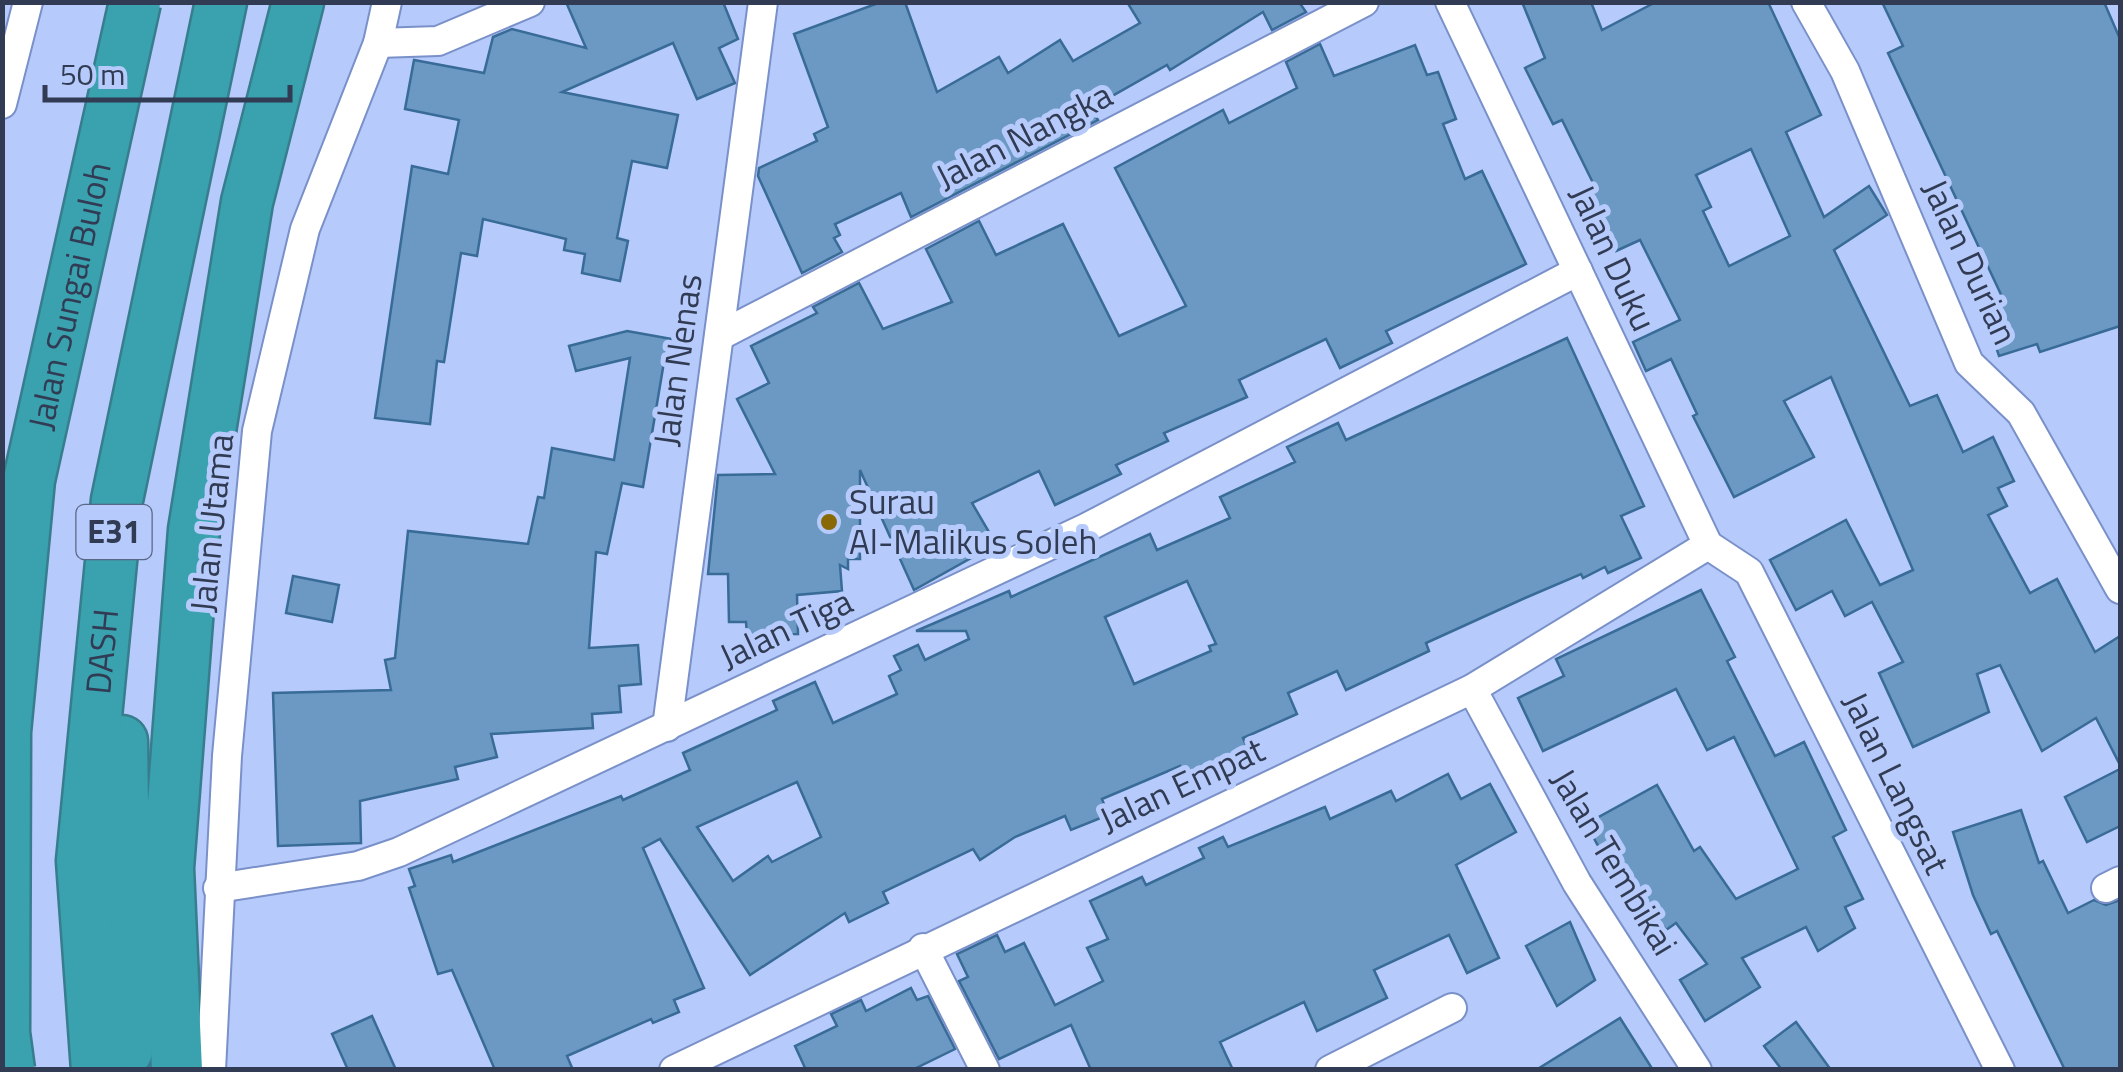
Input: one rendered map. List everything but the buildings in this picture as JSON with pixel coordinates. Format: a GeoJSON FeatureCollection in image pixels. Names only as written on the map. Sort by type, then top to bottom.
{"type":"FeatureCollection","features":[{"type":"Feature","properties":{"kind":"highway","name":"E31"},"geometry":{"type":"LineString","coordinates":[[12,1070],[4,1034],[4,732],[30,480],[133,2]]}},
{"type":"Feature","properties":{"kind":"highway","name":"Jalan Sungai Buloh"},"geometry":{"type":"LineString","coordinates":[[12,1070],[4,845],[14,645],[30,462],[133,2]]}},
{"type":"Feature","properties":{"kind":"highway","name":"DASH"},"geometry":{"type":"LineString","coordinates":[[97,1070],[82,861],[117,500],[222,2]]}},
{"type":"Feature","properties":{"kind":"highway"},"geometry":{"type":"LineString","coordinates":[[130,1070],[121,753],[152,414],[244,2]]}},
{"type":"Feature","properties":{"kind":"highway"},"geometry":{"type":"LineString","coordinates":[[176,1070],[168,868],[194,530],[247,202],[298,2]]}},
{"type":"Feature","properties":{"kind":"highway"},"geometry":{"type":"LineString","coordinates":[[2,450],[100,162]]}},
{"type":"Feature","properties":{"kind":"street"},"geometry":{"type":"LineString","coordinates":[[2,104],[28,2]]}},
{"type":"Feature","properties":{"kind":"street","name":"Jalan Utama"},"geometry":{"type":"LineString","coordinates":[[211,1070],[218,888],[257,432],[305,230],[378,43],[387,2]]}},
{"type":"Feature","properties":{"kind":"street"},"geometry":{"type":"LineString","coordinates":[[378,43],[438,41],[530,2]]}},
{"type":"Feature","properties":{"kind":"street","name":"Jalan Nenas"},"geometry":{"type":"LineString","coordinates":[[667,727],[763,2]]}},
{"type":"Feature","properties":{"kind":"street","name":"Jalan Nangka"},"geometry":{"type":"LineString","coordinates":[[719,336],[1364,2]]}},
{"type":"Feature","properties":{"kind":"street","name":"Jalan Duku"},"geometry":{"type":"LineString","coordinates":[[1450,2],[1708,545]]}},
{"type":"Feature","properties":{"kind":"street","name":"Jalan Durian"},"geometry":{"type":"LineString","coordinates":[[1806,2],[1845,71],[1969,363],[2021,413],[2120,589]]}},
{"type":"Feature","properties":{"kind":"street","name":"Jalan Tiga"},"geometry":{"type":"LineString","coordinates":[[218,888],[358,866],[399,852],[1086,528],[1578,271]]}},
{"type":"Feature","properties":{"kind":"street","name":"Jalan Empat"},"geometry":{"type":"LineString","coordinates":[[674,1070],[1472,688],[1708,545]]}},
{"type":"Feature","properties":{"kind":"street","name":"Jalan Langsat"},"geometry":{"type":"LineString","coordinates":[[1708,545],[1749,572],[2000,1070]]}},
{"type":"Feature","properties":{"kind":"street","name":"Jalan Tembikai"},"geometry":{"type":"LineString","coordinates":[[1472,688],[1577,883],[1697,1070]]}},
{"type":"Feature","properties":{"kind":"street"},"geometry":{"type":"LineString","coordinates":[[923,948],[985,1070]]}},
{"type":"Feature","properties":{"kind":"street"},"geometry":{"type":"LineString","coordinates":[[1330,1070],[1452,1008]]}},
{"type":"Feature","properties":{"kind":"place","name":"Surau Al-Malikus Soleh"},"geometry":{"type":"Point","coordinates":[829,522]}}]}
